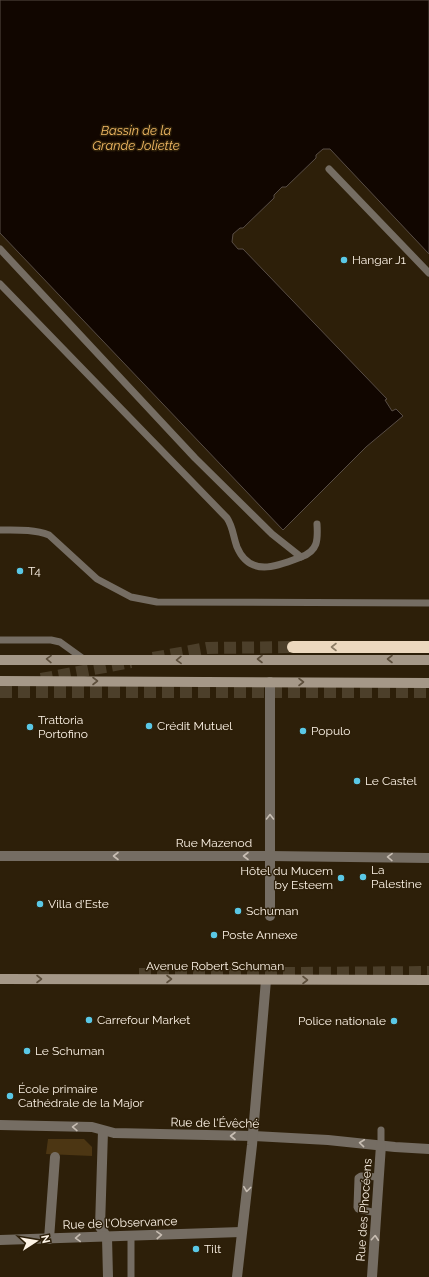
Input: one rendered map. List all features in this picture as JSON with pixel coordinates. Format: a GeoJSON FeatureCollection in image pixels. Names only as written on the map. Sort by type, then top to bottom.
{"type":"FeatureCollection","features":[{"type":"Feature","properties":{"kind":"highway"},"geometry":{"type":"LineString","coordinates":[[293,648],[429,647]]}},
{"type":"Feature","properties":{"kind":"street"},"geometry":{"type":"LineString","coordinates":[[0,660],[429,660]]}},
{"type":"Feature","properties":{"kind":"street"},"geometry":{"type":"LineString","coordinates":[[0,681],[429,683]]}},
{"type":"Feature","properties":{"kind":"street"},"geometry":{"type":"LineString","coordinates":[[270,682],[270,916]]}},
{"type":"Feature","properties":{"kind":"street","name":"Rue Mazenod"},"geometry":{"type":"LineString","coordinates":[[0,856],[270,856],[429,858]]}},
{"type":"Feature","properties":{"kind":"street","name":"Avenue Robert Schuman"},"geometry":{"type":"LineString","coordinates":[[0,979],[429,980]]}},
{"type":"Feature","properties":{"kind":"street"},"geometry":{"type":"LineString","coordinates":[[237,1277],[253,1136],[266,980]]}},
{"type":"Feature","properties":{"kind":"street","name":"Rue de l'Évêché"},"geometry":{"type":"LineString","coordinates":[[0,1125],[92,1127],[114,1134],[253,1136],[328,1140],[381,1145],[395,1148],[429,1149]]}},
{"type":"Feature","properties":{"kind":"street"},"geometry":{"type":"LineString","coordinates":[[103,1131],[100,1227],[106,1237],[108,1277]]}},
{"type":"Feature","properties":{"kind":"street","name":"Rue des Phocéens"},"geometry":{"type":"LineString","coordinates":[[372,1277],[381,1145]]}},
{"type":"Feature","properties":{"kind":"street"},"geometry":{"type":"LineString","coordinates":[[49,1239],[55,1157]]}},
{"type":"Feature","properties":{"kind":"street","name":"Rue de l'Observance"},"geometry":{"type":"LineString","coordinates":[[0,1240],[241,1232]]}},
{"type":"Feature","properties":{"kind":"lane"},"geometry":{"type":"LineString","coordinates":[[329,169],[429,273]]}},
{"type":"Feature","properties":{"kind":"lane"},"geometry":{"type":"LineString","coordinates":[[0,249],[195,458],[272,534],[301,557]]}},
{"type":"Feature","properties":{"kind":"lane"},"geometry":{"type":"LineString","coordinates":[[0,284],[227,518],[231,525],[237,546],[243,557],[253,564],[265,567],[276,566],[310,554],[314,549],[318,538],[317,524]]}},
{"type":"Feature","properties":{"kind":"lane"},"geometry":{"type":"LineString","coordinates":[[0,530],[43,532],[49,535],[97,579],[132,597],[150,601],[429,603]]}},
{"type":"Feature","properties":{"kind":"lane"},"geometry":{"type":"LineString","coordinates":[[0,640],[51,640],[60,642],[85,660]]}},
{"type":"Feature","properties":{"kind":"lane"},"geometry":{"type":"LineString","coordinates":[[381,1130],[381,1145]]}},
{"type":"Feature","properties":{"kind":"lane"},"geometry":{"type":"LineString","coordinates":[[377,1212],[358,1210],[356,1207],[358,1178],[360,1176],[379,1177]]}},
{"type":"Feature","properties":{"kind":"lane"},"geometry":{"type":"LineString","coordinates":[[131,1236],[131,1277]]}},
{"type":"Feature","properties":{"kind":"shaded area"},"geometry":{"type":"Polygon","coordinates":[[[48,1139],[84,1139],[92,1147],[92,1156],[46,1154],[48,1139]]]}},
{"type":"Feature","properties":{"kind":"water","name":"Bassin de la Grande Joliette"},"geometry":{"type":"Polygon","coordinates":[[[0,0],[429,0],[429,254],[330,149],[323,149],[316,155],[316,158],[286,187],[282,187],[274,195],[274,198],[243,228],[240,228],[233,234],[232,242],[238,249],[243,249],[387,399],[385,400],[392,411],[396,409],[403,416],[366,447],[283,530],[0,233],[0,0]]]}},
{"type":"Feature","properties":{"kind":"tunnel"},"geometry":{"type":"LineString","coordinates":[[153,658],[207,648],[293,647]]}},
{"type":"Feature","properties":{"kind":"tunnel"},"geometry":{"type":"LineString","coordinates":[[41,679],[131,662]]}},
{"type":"Feature","properties":{"kind":"tunnel"},"geometry":{"type":"LineString","coordinates":[[0,692],[429,692]]}},
{"type":"Feature","properties":{"kind":"tunnel"},"geometry":{"type":"LineString","coordinates":[[139,974],[429,972]]}},
{"type":"Feature","properties":{"kind":"place","name":"Hangar J1"},"geometry":{"type":"Point","coordinates":[344,260]}},
{"type":"Feature","properties":{"kind":"place","name":"T4"},"geometry":{"type":"Point","coordinates":[20,571]}},
{"type":"Feature","properties":{"kind":"place","name":"Crédit Mutuel"},"geometry":{"type":"Point","coordinates":[149,726]}},
{"type":"Feature","properties":{"kind":"place","name":"Trattoria Portofino"},"geometry":{"type":"Point","coordinates":[30,727]}},
{"type":"Feature","properties":{"kind":"place","name":"Populo"},"geometry":{"type":"Point","coordinates":[303,731]}},
{"type":"Feature","properties":{"kind":"place","name":"Le Castel"},"geometry":{"type":"Point","coordinates":[357,781]}},
{"type":"Feature","properties":{"kind":"place","name":"La Palestine"},"geometry":{"type":"Point","coordinates":[363,877]}},
{"type":"Feature","properties":{"kind":"place","name":"Hôtel du Mucem by Esteem"},"geometry":{"type":"Point","coordinates":[341,878]}},
{"type":"Feature","properties":{"kind":"place","name":"Villa d'Este"},"geometry":{"type":"Point","coordinates":[40,904]}},
{"type":"Feature","properties":{"kind":"place","name":"Schuman"},"geometry":{"type":"Point","coordinates":[238,911]}},
{"type":"Feature","properties":{"kind":"place","name":"Poste Annexe"},"geometry":{"type":"Point","coordinates":[214,935]}},
{"type":"Feature","properties":{"kind":"place","name":"Carrefour Market"},"geometry":{"type":"Point","coordinates":[89,1020]}},
{"type":"Feature","properties":{"kind":"place","name":"Police nationale"},"geometry":{"type":"Point","coordinates":[394,1021]}},
{"type":"Feature","properties":{"kind":"place","name":"Le Schuman"},"geometry":{"type":"Point","coordinates":[27,1051]}},
{"type":"Feature","properties":{"kind":"place","name":"École primaire Cathédrale de la Major"},"geometry":{"type":"Point","coordinates":[10,1096]}},
{"type":"Feature","properties":{"kind":"place","name":"Tilt"},"geometry":{"type":"Point","coordinates":[196,1249]}}]}
